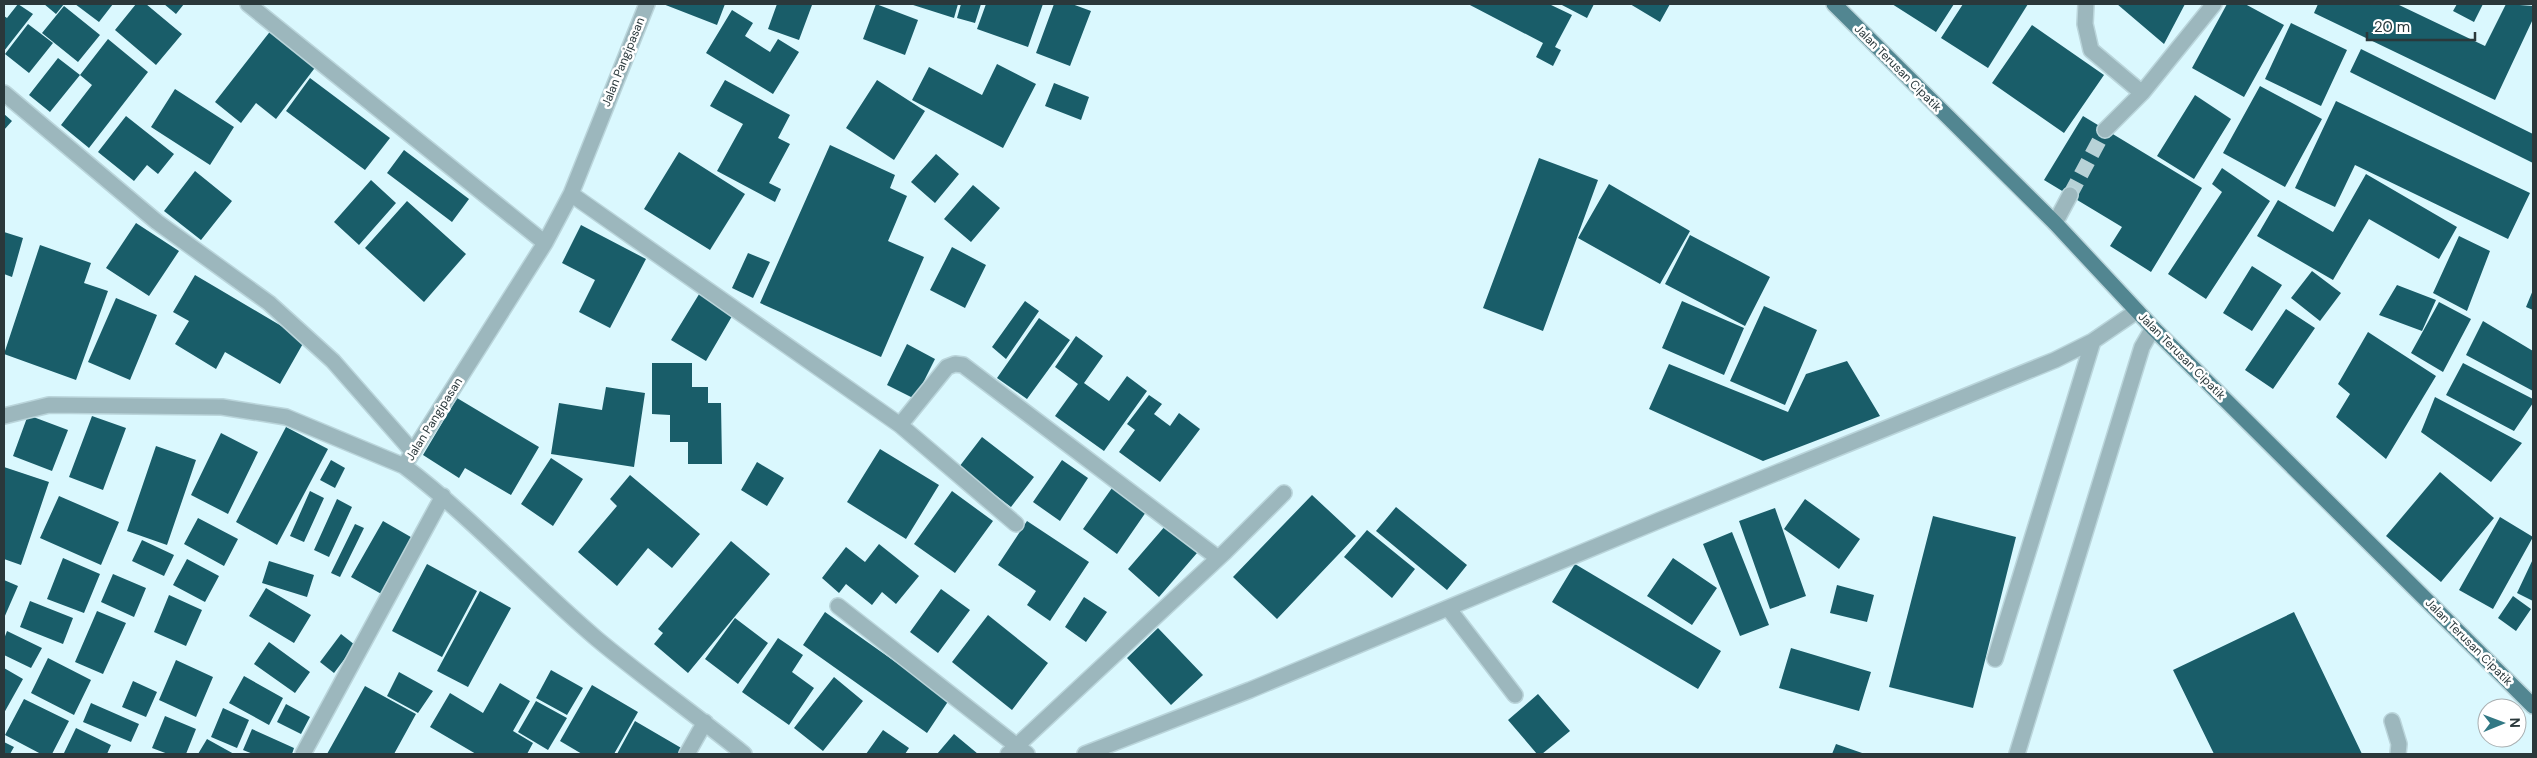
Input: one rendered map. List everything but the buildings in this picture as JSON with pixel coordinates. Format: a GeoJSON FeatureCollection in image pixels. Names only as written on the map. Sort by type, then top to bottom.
{"type":"FeatureCollection","features":[{"type":"Feature","properties":{"kind":"main road","name":"Jalan Terusan Cipatik"},"geometry":{"type":"LineString","coordinates":[[1834,4],[2054,223],[2152,328],[2533,706]]}},
{"type":"Feature","properties":{"kind":"street"},"geometry":{"type":"LineString","coordinates":[[248,4],[545,243]]}},
{"type":"Feature","properties":{"kind":"street","name":"Jalan Pangipasan"},"geometry":{"type":"LineString","coordinates":[[4,416],[49,405],[222,408],[286,417],[404,466],[545,243],[570,194],[647,4]]}},
{"type":"Feature","properties":{"kind":"street"},"geometry":{"type":"LineString","coordinates":[[2086,4],[2084,24],[2091,50],[2142,93]]}},
{"type":"Feature","properties":{"kind":"street"},"geometry":{"type":"LineString","coordinates":[[2106,130],[2142,93],[2214,4]]}},
{"type":"Feature","properties":{"kind":"street"},"geometry":{"type":"LineString","coordinates":[[4,93],[157,222],[269,303],[333,361],[413,452]]}},
{"type":"Feature","properties":{"kind":"street"},"geometry":{"type":"LineString","coordinates":[[570,194],[900,425],[1016,524]]}},
{"type":"Feature","properties":{"kind":"street"},"geometry":{"type":"LineString","coordinates":[[2054,223],[2070,195]]}},
{"type":"Feature","properties":{"kind":"street"},"geometry":{"type":"LineString","coordinates":[[1085,754],[1250,690],[1665,518],[2055,360],[2093,341],[2137,311]]}},
{"type":"Feature","properties":{"kind":"street"},"geometry":{"type":"LineString","coordinates":[[2017,754],[2142,347],[2152,328]]}},
{"type":"Feature","properties":{"kind":"street"},"geometry":{"type":"LineString","coordinates":[[1995,659],[2093,341]]}},
{"type":"Feature","properties":{"kind":"street"},"geometry":{"type":"LineString","coordinates":[[900,425],[947,367],[955,364],[963,365],[1218,558]]}},
{"type":"Feature","properties":{"kind":"street"},"geometry":{"type":"LineString","coordinates":[[404,466],[443,496],[512,562],[598,639],[744,754]]}},
{"type":"Feature","properties":{"kind":"street"},"geometry":{"type":"LineString","coordinates":[[838,606],[1017,751],[1284,493]]}},
{"type":"Feature","properties":{"kind":"street"},"geometry":{"type":"LineString","coordinates":[[302,754],[443,496]]}},
{"type":"Feature","properties":{"kind":"street"},"geometry":{"type":"LineString","coordinates":[[1448,608],[1515,695]]}},
{"type":"Feature","properties":{"kind":"street"},"geometry":{"type":"LineString","coordinates":[[2392,721],[2400,744],[2398,754]]}},
{"type":"Feature","properties":{"kind":"street"},"geometry":{"type":"LineString","coordinates":[[687,754],[705,722]]}},
{"type":"Feature","properties":{"kind":"tunnel"},"geometry":{"type":"LineString","coordinates":[[2070,195],[2105,130]]}}]}
